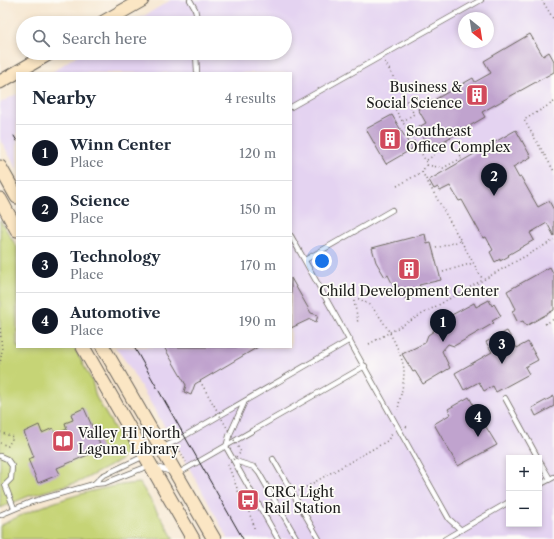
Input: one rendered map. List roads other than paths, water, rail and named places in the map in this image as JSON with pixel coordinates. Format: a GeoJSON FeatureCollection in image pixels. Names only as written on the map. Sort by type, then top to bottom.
{"type":"FeatureCollection","features":[{"type":"Feature","properties":{"kind":"main road"},"geometry":{"type":"LineString","coordinates":[[113,16],[138,1]]}},
{"type":"Feature","properties":{"kind":"main road"},"geometry":{"type":"LineString","coordinates":[[17,72],[38,60]]}},
{"type":"Feature","properties":{"kind":"main road"},"geometry":{"type":"LineString","coordinates":[[0,82],[16,73]]}},
{"type":"Feature","properties":{"kind":"main road"},"geometry":{"type":"LineString","coordinates":[[0,167],[16,195]]}},
{"type":"Feature","properties":{"kind":"main road"},"geometry":{"type":"LineString","coordinates":[[2,202],[12,205],[16,212]]}},
{"type":"Feature","properties":{"kind":"main road"},"geometry":{"type":"LineString","coordinates":[[2,202],[16,228]]}},
{"type":"Feature","properties":{"kind":"main road"},"geometry":{"type":"LineString","coordinates":[[84,348],[193,539]]}},
{"type":"Feature","properties":{"kind":"main road"},"geometry":{"type":"LineString","coordinates":[[104,348],[214,539]]}},
{"type":"Feature","properties":{"kind":"lane"},"geometry":{"type":"LineString","coordinates":[[190,0],[195,9],[196,16]]}},
{"type":"Feature","properties":{"kind":"lane"},"geometry":{"type":"LineString","coordinates":[[292,106],[481,0]]}},
{"type":"Feature","properties":{"kind":"lane"},"geometry":{"type":"LineString","coordinates":[[196,60],[197,72]]}},
{"type":"Feature","properties":{"kind":"lane"},"geometry":{"type":"LineString","coordinates":[[305,260],[392,210]]}},
{"type":"Feature","properties":{"kind":"lane"},"geometry":{"type":"LineString","coordinates":[[292,238],[379,391],[380,398],[449,519],[461,530]]}},
{"type":"Feature","properties":{"kind":"lane"},"geometry":{"type":"LineString","coordinates":[[0,515],[14,508],[94,484],[106,483],[148,460],[162,448],[350,340]]}},
{"type":"Feature","properties":{"kind":"lane"},"geometry":{"type":"LineString","coordinates":[[94,484],[102,476],[148,460],[177,474],[365,366]]}},
{"type":"Feature","properties":{"kind":"lane"},"geometry":{"type":"LineString","coordinates":[[505,398],[537,455]]}},
{"type":"Feature","properties":{"kind":"lane"},"geometry":{"type":"LineString","coordinates":[[244,402],[229,436],[226,447],[278,539]]}},
{"type":"Feature","properties":{"kind":"lane"},"geometry":{"type":"LineString","coordinates":[[0,456],[7,459],[12,466],[11,479],[5,485],[14,508]]}},
{"type":"Feature","properties":{"kind":"lane"},"geometry":{"type":"LineString","coordinates":[[273,459],[319,539]]}},
{"type":"Feature","properties":{"kind":"lane"},"geometry":{"type":"LineString","coordinates":[[235,461],[254,467],[259,473],[297,539]]}},
{"type":"Feature","properties":{"kind":"lane"},"geometry":{"type":"LineString","coordinates":[[542,463],[552,478],[542,483]]}},
{"type":"Feature","properties":{"kind":"lane"},"geometry":{"type":"LineString","coordinates":[[445,539],[506,504]]}},
{"type":"Feature","properties":{"kind":"tram line"},"geometry":{"type":"LineString","coordinates":[[135,348],[243,539]]}},
{"type":"Feature","properties":{"kind":"place","name":"Business & Social Science"},"geometry":{"type":"Point","coordinates":[477,95]}},
{"type":"Feature","properties":{"kind":"place","name":"Southeast Office Complex"},"geometry":{"type":"Point","coordinates":[390,139]}},
{"type":"Feature","properties":{"kind":"place","name":"Science"},"geometry":{"type":"Point","coordinates":[494,196]}},
{"type":"Feature","properties":{"kind":"place","name":"Child Development Center"},"geometry":{"type":"Point","coordinates":[409,269]}},
{"type":"Feature","properties":{"kind":"place","name":"Winn Center"},"geometry":{"type":"Point","coordinates":[443,342]}},
{"type":"Feature","properties":{"kind":"place","name":"Technology"},"geometry":{"type":"Point","coordinates":[502,364]}},
{"type":"Feature","properties":{"kind":"place","name":"Automotive"},"geometry":{"type":"Point","coordinates":[478,437]}},
{"type":"Feature","properties":{"kind":"place","name":"Valley Hi North Laguna Library"},"geometry":{"type":"Point","coordinates":[63,441]}},
{"type":"Feature","properties":{"kind":"place","name":"CRC Light Rail Station"},"geometry":{"type":"Point","coordinates":[248,500]}}]}
